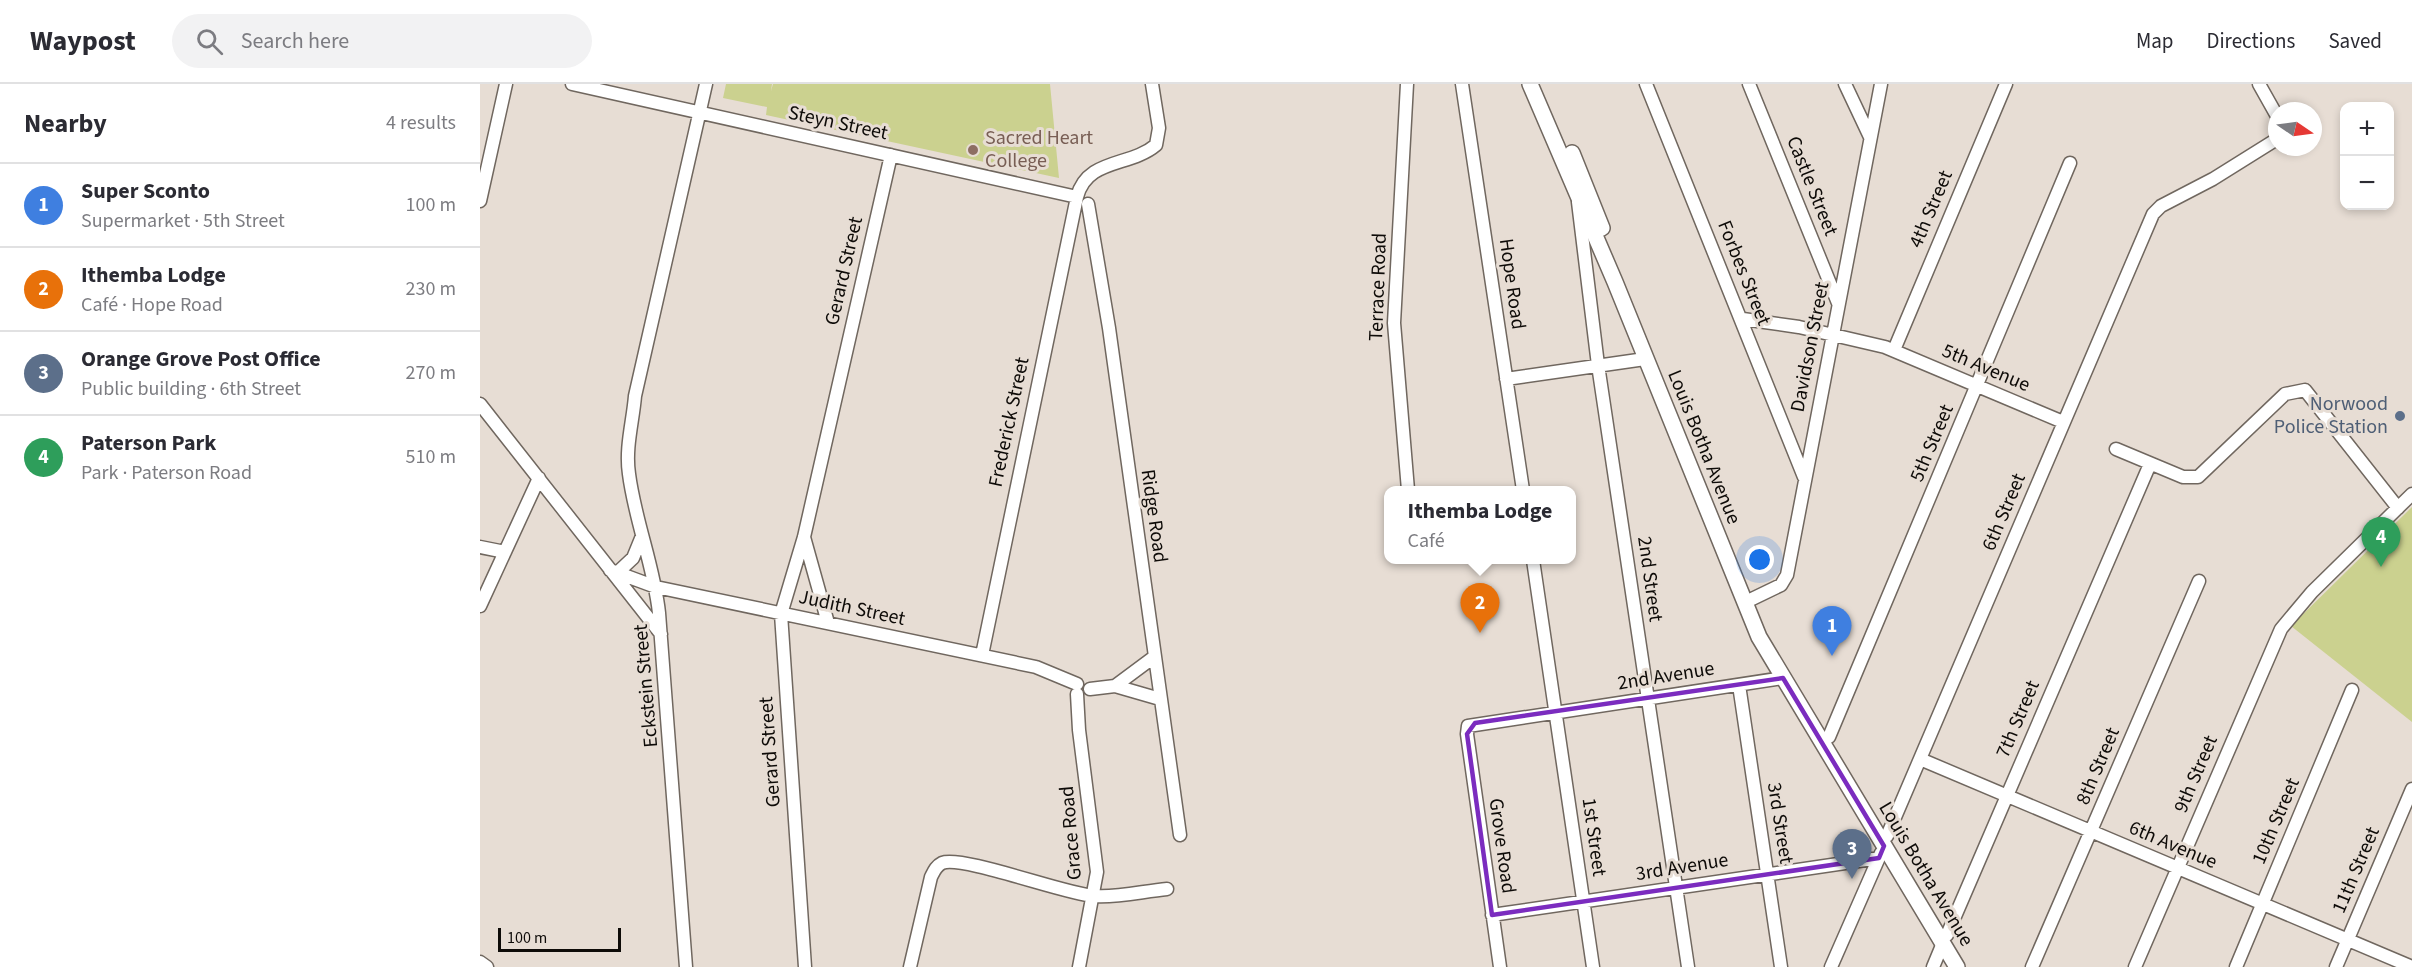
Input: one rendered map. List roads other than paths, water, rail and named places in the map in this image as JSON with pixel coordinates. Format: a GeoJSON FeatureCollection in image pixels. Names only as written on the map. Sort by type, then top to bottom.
{"type":"FeatureCollection","features":[{"type":"Feature","properties":{"kind":"main road","name":"Louis Botha Avenue"},"geometry":{"type":"LineString","coordinates":[[1530,84],[1754,624],[1783,678],[1884,847],[1966,967]]}},
{"type":"Feature","properties":{"kind":"main road","name":"Louis Botha Avenue"},"geometry":{"type":"LineString","coordinates":[[1542,84],[1573,154],[1752,599],[1769,635],[1829,737],[1884,847]]}},
{"type":"Feature","properties":{"kind":"main road","name":"Louis Botha Avenue"},"geometry":{"type":"LineString","coordinates":[[1945,939],[1957,967]]}},
{"type":"Feature","properties":{"kind":"street"},"geometry":{"type":"LineString","coordinates":[[480,201],[506,84]]}},
{"type":"Feature","properties":{"kind":"street","name":"Steyn Street"},"geometry":{"type":"LineString","coordinates":[[572,84],[1077,197]]}},
{"type":"Feature","properties":{"kind":"street","name":"Eckstein Street"},"geometry":{"type":"LineString","coordinates":[[686,967],[662,635],[656,587],[628,472],[629,440],[657,327],[706,84]]}},
{"type":"Feature","properties":{"kind":"street"},"geometry":{"type":"LineString","coordinates":[[1077,197],[1085,180],[1102,167],[1147,152],[1156,145],[1159,136],[1152,84]]}},
{"type":"Feature","properties":{"kind":"street","name":"Terrace Road"},"geometry":{"type":"LineString","coordinates":[[1407,84],[1394,323],[1408,486]]}},
{"type":"Feature","properties":{"kind":"street","name":"Hope Road"},"geometry":{"type":"LineString","coordinates":[[1462,84],[1522,486]]}},
{"type":"Feature","properties":{"kind":"street","name":"Forbes Street"},"geometry":{"type":"LineString","coordinates":[[1646,84],[1743,319],[1805,478]]}},
{"type":"Feature","properties":{"kind":"street","name":"Castle Street"},"geometry":{"type":"LineString","coordinates":[[1749,84],[1838,303]]}},
{"type":"Feature","properties":{"kind":"street"},"geometry":{"type":"LineString","coordinates":[[1845,84],[1870,138]]}},
{"type":"Feature","properties":{"kind":"street","name":"Davidson Street"},"geometry":{"type":"LineString","coordinates":[[1752,599],[1781,585],[1785,579],[1881,84]]}},
{"type":"Feature","properties":{"kind":"street","name":"4th Street"},"geometry":{"type":"LineString","coordinates":[[1894,350],[2006,84]]}},
{"type":"Feature","properties":{"kind":"street"},"geometry":{"type":"LineString","coordinates":[[2259,84],[2269,102]]}},
{"type":"Feature","properties":{"kind":"street","name":"6th Street"},"geometry":{"type":"LineString","coordinates":[[1831,967],[2148,224],[2161,206],[2213,179],[2268,145]]}},
{"type":"Feature","properties":{"kind":"street","name":"Gerard Street"},"geometry":{"type":"LineString","coordinates":[[805,967],[781,614],[804,537],[891,154]]}},
{"type":"Feature","properties":{"kind":"street","name":"5th Street"},"geometry":{"type":"LineString","coordinates":[[1829,737],[2070,163]]}},
{"type":"Feature","properties":{"kind":"street","name":"Frederick Street"},"geometry":{"type":"LineString","coordinates":[[982,655],[1077,197]]}},
{"type":"Feature","properties":{"kind":"street","name":"2nd Street"},"geometry":{"type":"LineString","coordinates":[[1578,197],[1598,364],[1688,967]]}},
{"type":"Feature","properties":{"kind":"street","name":"Ridge Road"},"geometry":{"type":"LineString","coordinates":[[1088,204],[1109,328],[1180,835]]}},
{"type":"Feature","properties":{"kind":"street","name":"5th Avenue"},"geometry":{"type":"LineString","coordinates":[[1743,319],[1832,334],[1894,350],[2063,422]]}},
{"type":"Feature","properties":{"kind":"street"},"geometry":{"type":"LineString","coordinates":[[1506,379],[1645,358]]}},
{"type":"Feature","properties":{"kind":"street"},"geometry":{"type":"LineString","coordinates":[[2116,450],[2183,477],[2198,477],[2285,394],[2305,390],[2398,508]]}},
{"type":"Feature","properties":{"kind":"street"},"geometry":{"type":"LineString","coordinates":[[480,404],[662,635]]}},
{"type":"Feature","properties":{"kind":"street","name":"7th Street"},"geometry":{"type":"LineString","coordinates":[[1933,967],[2150,464]]}},
{"type":"Feature","properties":{"kind":"street"},"geometry":{"type":"LineString","coordinates":[[480,606],[539,478]]}},
{"type":"Feature","properties":{"kind":"street","name":"9th Street"},"geometry":{"type":"LineString","coordinates":[[2135,967],[2281,629],[2312,592],[2412,494]]}},
{"type":"Feature","properties":{"kind":"street"},"geometry":{"type":"LineString","coordinates":[[613,571],[633,558],[642,536]]}},
{"type":"Feature","properties":{"kind":"street","name":"Gerard Street"},"geometry":{"type":"LineString","coordinates":[[804,537],[828,623]]}},
{"type":"Feature","properties":{"kind":"street"},"geometry":{"type":"LineString","coordinates":[[480,547],[506,552]]}},
{"type":"Feature","properties":{"kind":"street"},"geometry":{"type":"LineString","coordinates":[[1534,564],[1556,713]]}},
{"type":"Feature","properties":{"kind":"street","name":"Judith Street"},"geometry":{"type":"LineString","coordinates":[[613,571],[656,587],[1041,668],[1077,689],[1084,682],[1090,689],[1115,686]]}},
{"type":"Feature","properties":{"kind":"street","name":"8th Street"},"geometry":{"type":"LineString","coordinates":[[2032,967],[2199,581]]}},
{"type":"Feature","properties":{"kind":"street"},"geometry":{"type":"LineString","coordinates":[[1115,686],[1154,657]]}},
{"type":"Feature","properties":{"kind":"street","name":"2nd Avenue"},"geometry":{"type":"LineString","coordinates":[[1467,729],[1475,723],[1648,700],[1783,678]]}},
{"type":"Feature","properties":{"kind":"street","name":"3rd Street"},"geometry":{"type":"LineString","coordinates":[[1739,685],[1781,967]]}},
{"type":"Feature","properties":{"kind":"street"},"geometry":{"type":"LineString","coordinates":[[1115,686],[1160,699]]}},
{"type":"Feature","properties":{"kind":"street","name":"Grace Road"},"geometry":{"type":"LineString","coordinates":[[1077,689],[1079,730],[1097,864],[1094,896],[1079,967]]}},
{"type":"Feature","properties":{"kind":"street","name":"10th Street"},"geometry":{"type":"LineString","coordinates":[[2236,967],[2352,690]]}},
{"type":"Feature","properties":{"kind":"street","name":"1st Street"},"geometry":{"type":"LineString","coordinates":[[1556,713],[1593,967]]}},
{"type":"Feature","properties":{"kind":"street","name":"Grove Road"},"geometry":{"type":"LineString","coordinates":[[1467,729],[1500,967]]}},
{"type":"Feature","properties":{"kind":"street","name":"6th Avenue"},"geometry":{"type":"LineString","coordinates":[[1920,759],[2412,967]]}},
{"type":"Feature","properties":{"kind":"street","name":"11th Street"},"geometry":{"type":"LineString","coordinates":[[2336,967],[2412,789]]}},
{"type":"Feature","properties":{"kind":"street","name":"3rd Avenue"},"geometry":{"type":"LineString","coordinates":[[1492,915],[1768,874],[1884,847]]}},
{"type":"Feature","properties":{"kind":"street"},"geometry":{"type":"LineString","coordinates":[[910,967],[931,877],[936,867],[942,863],[954,862],[1094,896],[1167,888]]}},
{"type":"Feature","properties":{"kind":"street"},"geometry":{"type":"LineString","coordinates":[[480,962],[487,967]]}},
{"type":"Feature","properties":{"kind":"place","name":"Sacred Heart College"},"geometry":{"type":"Point","coordinates":[973,150]}},
{"type":"Feature","properties":{"kind":"place","name":"Norwood Police Station"},"geometry":{"type":"Point","coordinates":[2400,416]}},
{"type":"Feature","properties":{"kind":"place","name":"Paterson Park"},"geometry":{"type":"Point","coordinates":[2381,567]}},
{"type":"Feature","properties":{"kind":"place","name":"Ithemba Lodge"},"geometry":{"type":"Point","coordinates":[1480,633]}},
{"type":"Feature","properties":{"kind":"place","name":"Super Sconto"},"geometry":{"type":"Point","coordinates":[1832,656]}},
{"type":"Feature","properties":{"kind":"place","name":"Orange Grove Post Office"},"geometry":{"type":"Point","coordinates":[1852,879]}}]}
